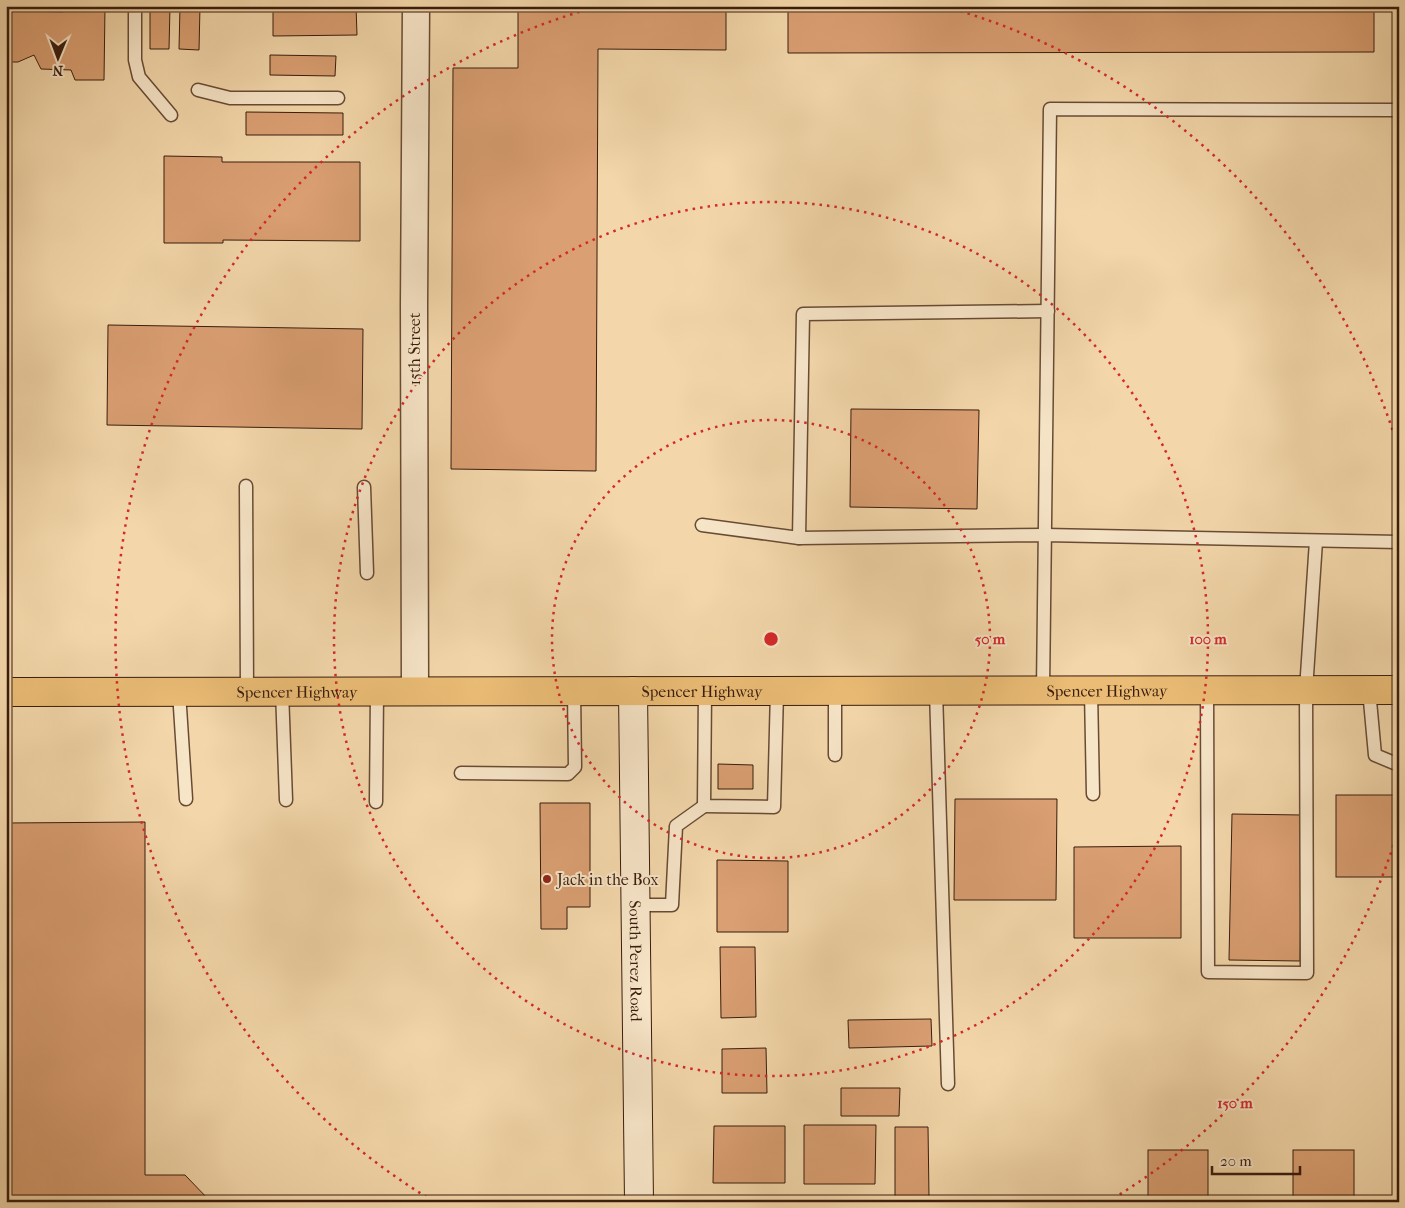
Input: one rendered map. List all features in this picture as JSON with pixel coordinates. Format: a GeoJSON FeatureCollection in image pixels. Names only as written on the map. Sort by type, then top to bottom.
{"type":"FeatureCollection","features":[{"type":"Feature","properties":{"kind":"main road","name":"Spencer Highway"},"geometry":{"type":"LineString","coordinates":[[6,692],[1399,690]]}},
{"type":"Feature","properties":{"kind":"street","name":"15th Street"},"geometry":{"type":"LineString","coordinates":[[415,691],[414,305],[416,6]]}},
{"type":"Feature","properties":{"kind":"street","name":"South Perez Road"},"geometry":{"type":"LineString","coordinates":[[632,691],[639,1202]]}},
{"type":"Feature","properties":{"kind":"lane"},"geometry":{"type":"LineString","coordinates":[[135,6],[135,60],[139,77],[171,115]]}},
{"type":"Feature","properties":{"kind":"lane"},"geometry":{"type":"LineString","coordinates":[[198,90],[230,98],[338,98]]}},
{"type":"Feature","properties":{"kind":"lane"},"geometry":{"type":"LineString","coordinates":[[1043,690],[1050,109],[1399,110]]}},
{"type":"Feature","properties":{"kind":"lane"},"geometry":{"type":"LineString","coordinates":[[800,538],[803,314],[1048,311]]}},
{"type":"Feature","properties":{"kind":"lane"},"geometry":{"type":"LineString","coordinates":[[246,486],[247,692]]}},
{"type":"Feature","properties":{"kind":"lane"},"geometry":{"type":"LineString","coordinates":[[364,487],[368,573]]}},
{"type":"Feature","properties":{"kind":"lane"},"geometry":{"type":"LineString","coordinates":[[702,525],[800,538],[1045,535],[1399,542]]}},
{"type":"Feature","properties":{"kind":"lane"},"geometry":{"type":"LineString","coordinates":[[1208,690],[1208,972],[1307,973],[1306,690],[1316,541]]}},
{"type":"Feature","properties":{"kind":"lane"},"geometry":{"type":"LineString","coordinates":[[1091,690],[1093,794]]}},
{"type":"Feature","properties":{"kind":"lane"},"geometry":{"type":"LineString","coordinates":[[1369,690],[1375,755],[1399,765]]}},
{"type":"Feature","properties":{"kind":"lane"},"geometry":{"type":"LineString","coordinates":[[461,773],[568,774],[575,767],[574,691]]}},
{"type":"Feature","properties":{"kind":"lane"},"geometry":{"type":"LineString","coordinates":[[704,806],[705,691]]}},
{"type":"Feature","properties":{"kind":"lane"},"geometry":{"type":"LineString","coordinates":[[635,905],[672,905],[676,826],[704,806],[774,807],[777,691]]}},
{"type":"Feature","properties":{"kind":"lane"},"geometry":{"type":"LineString","coordinates":[[835,691],[836,755]]}},
{"type":"Feature","properties":{"kind":"lane"},"geometry":{"type":"LineString","coordinates":[[936,691],[948,1084]]}},
{"type":"Feature","properties":{"kind":"lane"},"geometry":{"type":"LineString","coordinates":[[179,692],[186,799]]}},
{"type":"Feature","properties":{"kind":"lane"},"geometry":{"type":"LineString","coordinates":[[282,692],[286,800]]}},
{"type":"Feature","properties":{"kind":"lane"},"geometry":{"type":"LineString","coordinates":[[376,802],[377,692]]}},
{"type":"Feature","properties":{"kind":"building"},"geometry":{"type":"Polygon","coordinates":[[[6,6],[22,6],[24,11],[63,12],[63,6],[105,6],[104,80],[75,80],[71,70],[41,69],[34,55],[18,62],[6,62],[6,6]]]}},
{"type":"Feature","properties":{"kind":"building"},"geometry":{"type":"Polygon","coordinates":[[[150,6],[170,6],[169,49],[150,49],[150,6]]]}},
{"type":"Feature","properties":{"kind":"building"},"geometry":{"type":"Polygon","coordinates":[[[180,6],[200,6],[199,50],[179,49],[180,6]]]}},
{"type":"Feature","properties":{"kind":"building"},"geometry":{"type":"Polygon","coordinates":[[[273,6],[356,6],[357,35],[273,36],[273,6]]]}},
{"type":"Feature","properties":{"kind":"building"},"geometry":{"type":"Polygon","coordinates":[[[518,6],[726,6],[726,50],[598,49],[596,471],[451,469],[453,68],[518,68],[518,6]]]}},
{"type":"Feature","properties":{"kind":"building"},"geometry":{"type":"Polygon","coordinates":[[[788,6],[1374,6],[1374,52],[788,53],[788,6]]]}},
{"type":"Feature","properties":{"kind":"building"},"geometry":{"type":"Polygon","coordinates":[[[270,55],[336,56],[335,76],[270,75],[270,55]]]}},
{"type":"Feature","properties":{"kind":"building"},"geometry":{"type":"Polygon","coordinates":[[[246,112],[343,113],[343,135],[246,135],[246,112]]]}},
{"type":"Feature","properties":{"kind":"building"},"geometry":{"type":"Polygon","coordinates":[[[164,156],[222,157],[222,162],[360,162],[360,241],[223,240],[223,243],[164,243],[164,156]]]}},
{"type":"Feature","properties":{"kind":"building"},"geometry":{"type":"Polygon","coordinates":[[[108,325],[363,329],[362,429],[107,425],[108,325]]]}},
{"type":"Feature","properties":{"kind":"building"},"geometry":{"type":"Polygon","coordinates":[[[851,409],[979,410],[977,509],[850,507],[851,409]]]}},
{"type":"Feature","properties":{"kind":"building"},"geometry":{"type":"Polygon","coordinates":[[[718,764],[753,765],[753,789],[718,789],[718,764]]]}},
{"type":"Feature","properties":{"kind":"building"},"geometry":{"type":"Polygon","coordinates":[[[1336,795],[1399,795],[1399,877],[1336,877],[1336,795]]]}},
{"type":"Feature","properties":{"kind":"building"},"geometry":{"type":"Polygon","coordinates":[[[955,799],[1057,799],[1056,900],[954,900],[955,799]]]}},
{"type":"Feature","properties":{"kind":"building"},"geometry":{"type":"Polygon","coordinates":[[[540,803],[590,803],[590,907],[567,907],[567,929],[541,929],[540,803]]]}},
{"type":"Feature","properties":{"kind":"building"},"geometry":{"type":"Polygon","coordinates":[[[1232,814],[1302,815],[1300,961],[1229,960],[1232,814]]]}},
{"type":"Feature","properties":{"kind":"building"},"geometry":{"type":"Polygon","coordinates":[[[145,822],[145,1175],[185,1175],[211,1202],[6,1202],[6,823],[145,822]]]}},
{"type":"Feature","properties":{"kind":"building"},"geometry":{"type":"Polygon","coordinates":[[[1181,846],[1181,938],[1074,938],[1074,847],[1181,846]]]}},
{"type":"Feature","properties":{"kind":"building"},"geometry":{"type":"Polygon","coordinates":[[[717,860],[788,861],[788,932],[717,932],[717,860]]]}},
{"type":"Feature","properties":{"kind":"building"},"geometry":{"type":"Polygon","coordinates":[[[720,947],[755,947],[756,1017],[721,1018],[720,947]]]}},
{"type":"Feature","properties":{"kind":"building"},"geometry":{"type":"Polygon","coordinates":[[[931,1019],[932,1046],[849,1048],[848,1020],[931,1019]]]}},
{"type":"Feature","properties":{"kind":"building"},"geometry":{"type":"Polygon","coordinates":[[[766,1048],[767,1093],[722,1093],[722,1049],[766,1048]]]}},
{"type":"Feature","properties":{"kind":"building"},"geometry":{"type":"Polygon","coordinates":[[[841,1088],[900,1088],[899,1116],[841,1116],[841,1088]]]}},
{"type":"Feature","properties":{"kind":"building"},"geometry":{"type":"Polygon","coordinates":[[[804,1125],[876,1125],[875,1184],[804,1184],[804,1125]]]}},
{"type":"Feature","properties":{"kind":"building"},"geometry":{"type":"Polygon","coordinates":[[[714,1126],[785,1126],[785,1183],[713,1183],[714,1126]]]}},
{"type":"Feature","properties":{"kind":"building"},"geometry":{"type":"Polygon","coordinates":[[[895,1127],[928,1127],[929,1197],[895,1197],[895,1127]]]}},
{"type":"Feature","properties":{"kind":"building"},"geometry":{"type":"Polygon","coordinates":[[[1148,1150],[1208,1150],[1208,1202],[1148,1202],[1148,1150]]]}},
{"type":"Feature","properties":{"kind":"building"},"geometry":{"type":"Polygon","coordinates":[[[1293,1150],[1354,1150],[1354,1202],[1293,1202],[1293,1150]]]}},
{"type":"Feature","properties":{"kind":"place","name":"Jack in the Box"},"geometry":{"type":"Point","coordinates":[547,879]}}]}
